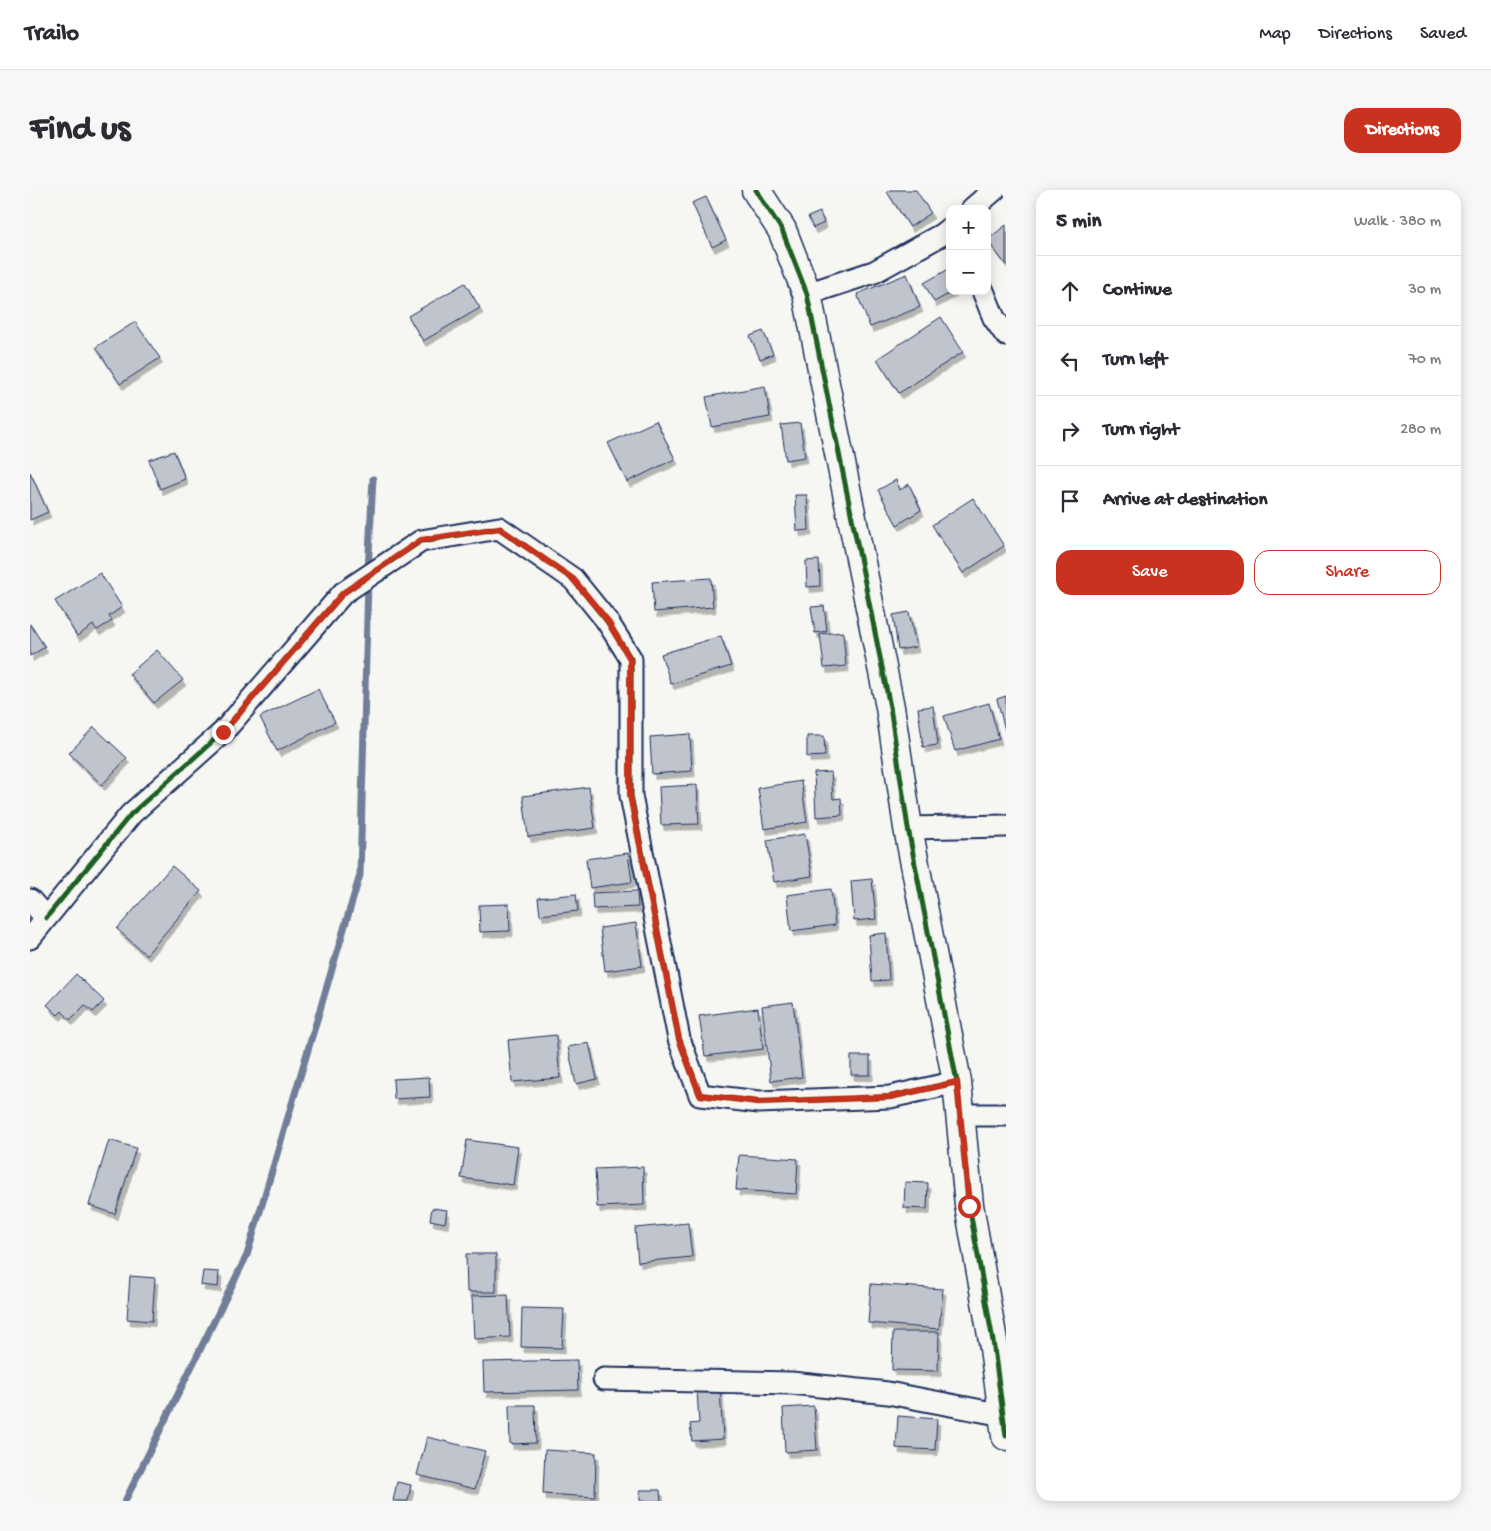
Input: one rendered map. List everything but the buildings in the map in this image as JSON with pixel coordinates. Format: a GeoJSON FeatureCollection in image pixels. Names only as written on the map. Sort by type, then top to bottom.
{"type":"FeatureCollection","features":[{"type":"Feature","properties":{"kind":"street"},"geometry":{"type":"LineString","coordinates":[[604,1379],[791,1383],[888,1393],[1004,1426],[993,1341],[969,1206],[957,1082],[908,828],[890,707],[807,294],[782,230],[756,190]]}},
{"type":"Feature","properties":{"kind":"street"},"geometry":{"type":"LineString","coordinates":[[977,205],[994,190]]}},
{"type":"Feature","properties":{"kind":"street"},"geometry":{"type":"LineString","coordinates":[[807,294],[874,272],[946,231]]}},
{"type":"Feature","properties":{"kind":"street"},"geometry":{"type":"LineString","coordinates":[[985,295],[994,318],[1006,335]]}},
{"type":"Feature","properties":{"kind":"street"},"geometry":{"type":"LineString","coordinates":[[30,938],[131,814],[223,732],[343,593],[421,540],[499,528],[573,579],[607,620],[630,659],[630,796],[679,1039],[700,1095],[758,1102],[890,1097],[957,1082]]}},
{"type":"Feature","properties":{"kind":"street"},"geometry":{"type":"LineString","coordinates":[[908,828],[1006,826]]}},
{"type":"Feature","properties":{"kind":"street"},"geometry":{"type":"LineString","coordinates":[[30,900],[46,918]]}},
{"type":"Feature","properties":{"kind":"street"},"geometry":{"type":"LineString","coordinates":[[960,1115],[1006,1115]]}},
{"type":"Feature","properties":{"kind":"waterway"},"geometry":{"type":"LineString","coordinates":[[368,571],[373,479]]}},
{"type":"Feature","properties":{"kind":"waterway"},"geometry":{"type":"LineString","coordinates":[[125,1501],[247,1255],[360,875],[368,581]]}},
{"type":"Feature","properties":{"kind":"cycle path"},"geometry":{"type":"LineString","coordinates":[[756,190],[782,230],[807,294],[890,707],[908,828],[957,1082],[969,1205],[993,1341],[1006,1436]]}},
{"type":"Feature","properties":{"kind":"cycle path"},"geometry":{"type":"LineString","coordinates":[[46,918],[131,814],[223,732],[343,593],[421,541],[499,528],[573,579],[607,621],[631,659],[631,796],[679,1039],[700,1095],[759,1102],[890,1097],[957,1082]]}},
{"type":"Feature","properties":{"kind":"route"},"geometry":{"type":"LineString","coordinates":[[223,732],[343,593],[421,540],[499,528],[573,579],[607,620],[630,659],[632,712],[630,796],[679,1039],[700,1095],[758,1102],[890,1097],[957,1082],[969,1206]]}}]}
